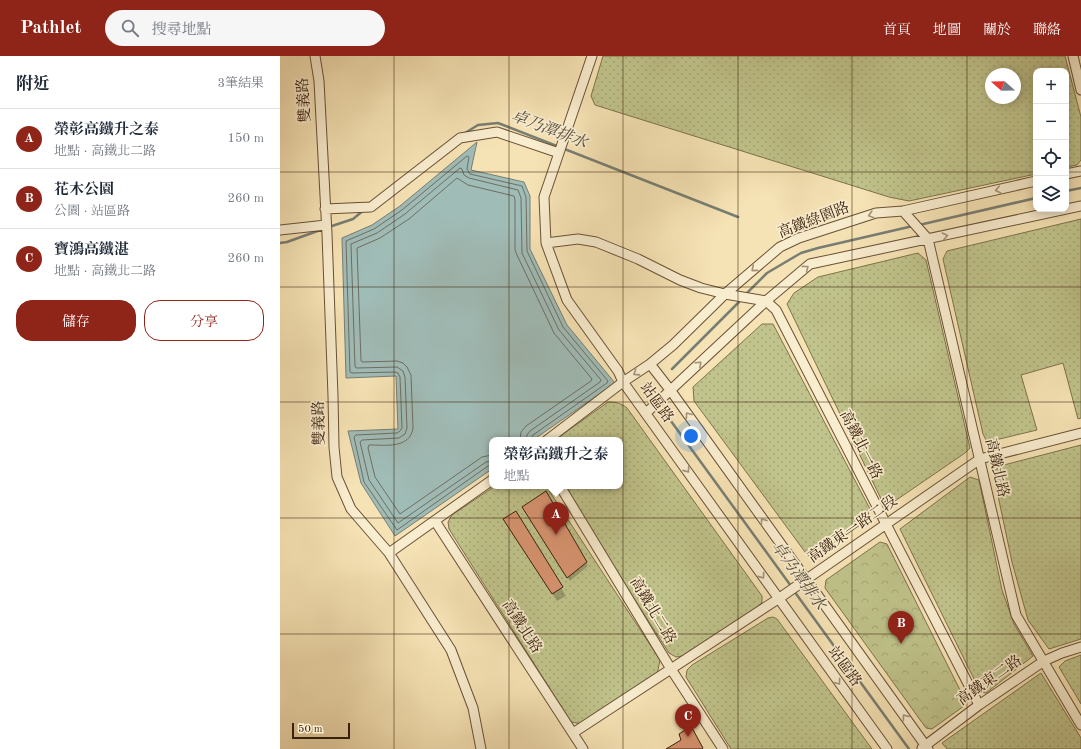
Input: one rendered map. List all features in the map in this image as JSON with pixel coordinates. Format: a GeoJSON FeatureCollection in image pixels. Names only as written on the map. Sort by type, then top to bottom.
{"type":"FeatureCollection","features":[{"type":"Feature","properties":{"kind":"street","name":"雙義路"},"geometry":{"type":"LineString","coordinates":[[315,56],[319,81],[327,230],[334,447],[337,476],[351,509],[389,553],[451,650],[462,674],[473,708],[481,749]]}},
{"type":"Feature","properties":{"kind":"street","name":"站區路"},"geometry":{"type":"LineString","coordinates":[[592,56],[544,197],[546,243],[567,300],[618,371],[623,382],[778,600],[887,749]]}},
{"type":"Feature","properties":{"kind":"street"},"geometry":{"type":"LineString","coordinates":[[1073,56],[1081,90]]}},
{"type":"Feature","properties":{"kind":"street"},"geometry":{"type":"LineString","coordinates":[[325,209],[371,207],[460,138],[497,132],[560,149]]}},
{"type":"Feature","properties":{"kind":"street"},"geometry":{"type":"LineString","coordinates":[[1069,173],[1081,171]]}},
{"type":"Feature","properties":{"kind":"street","name":"高鐵綠園路"},"geometry":{"type":"LineString","coordinates":[[552,437],[623,382],[650,364],[673,345],[725,294],[780,247],[799,238],[876,213],[903,211],[1033,182]]}},
{"type":"Feature","properties":{"kind":"street"},"geometry":{"type":"LineString","coordinates":[[646,413],[766,301],[810,264],[1081,206]]}},
{"type":"Feature","properties":{"kind":"street","name":"高鐵北路"},"geometry":{"type":"LineString","coordinates":[[903,211],[928,239],[1016,615],[1081,725]]}},
{"type":"Feature","properties":{"kind":"street"},"geometry":{"type":"LineString","coordinates":[[280,230],[327,230]]}},
{"type":"Feature","properties":{"kind":"street"},"geometry":{"type":"LineString","coordinates":[[546,243],[578,239],[596,242],[638,259],[680,280],[701,288],[766,301]]}},
{"type":"Feature","properties":{"kind":"street","name":"高鐵北一路"},"geometry":{"type":"LineString","coordinates":[[766,301],[776,310],[979,705]]}},
{"type":"Feature","properties":{"kind":"street","name":"站區路"},"geometry":{"type":"LineString","coordinates":[[650,364],[671,391],[924,748]]}},
{"type":"Feature","properties":{"kind":"street","name":"高鐵東一路二段"},"geometry":{"type":"LineString","coordinates":[[573,733],[778,600],[980,459],[1081,433]]}},
{"type":"Feature","properties":{"kind":"street"},"geometry":{"type":"LineString","coordinates":[[389,553],[489,482]]}},
{"type":"Feature","properties":{"kind":"street","name":"高鐵北二路"},"geometry":{"type":"LineString","coordinates":[[562,489],[671,669],[723,749]]}},
{"type":"Feature","properties":{"kind":"street","name":"高鐵北路"},"geometry":{"type":"LineString","coordinates":[[436,521],[583,749]]}},
{"type":"Feature","properties":{"kind":"street","name":"高鐵東二路"},"geometry":{"type":"LineString","coordinates":[[924,748],[979,705],[1044,661],[1081,647]]}},
{"type":"Feature","properties":{"kind":"green space"},"geometry":{"type":"Polygon","coordinates":[[[603,56],[1065,56],[1068,68],[1033,68],[1033,175],[909,201],[889,197],[595,105],[591,96],[603,56]]]}},
{"type":"Feature","properties":{"kind":"green space"},"geometry":{"type":"Polygon","coordinates":[[[1069,71],[1081,117],[1081,160],[1077,165],[1069,166],[1069,71]]]}},
{"type":"Feature","properties":{"kind":"green space"},"geometry":{"type":"Polygon","coordinates":[[[1081,219],[1081,418],[1078,419],[1063,363],[1021,375],[1037,430],[987,442],[983,434],[943,259],[947,251],[1081,219]]]}},
{"type":"Feature","properties":{"kind":"green space"},"geometry":{"type":"Polygon","coordinates":[[[918,253],[926,260],[970,448],[965,453],[889,505],[883,503],[787,304],[794,293],[818,277],[918,253]]]}},
{"type":"Feature","properties":{"kind":"green space"},"geometry":{"type":"Polygon","coordinates":[[[762,324],[773,324],[870,509],[866,521],[815,556],[808,556],[694,401],[693,387],[762,324]]]}},
{"type":"Feature","properties":{"kind":"green space"},"geometry":{"type":"Polygon","coordinates":[[[608,402],[618,403],[627,408],[762,596],[762,602],[757,608],[682,656],[676,657],[669,653],[564,489],[623,489],[623,437],[559,437],[608,402]]]}},
{"type":"Feature","properties":{"kind":"green space"},"geometry":{"type":"Polygon","coordinates":[[[1081,445],[1081,639],[1049,649],[1028,620],[1012,562],[993,472],[1000,466],[1081,445]]]}},
{"type":"Feature","properties":{"kind":"green space"},"geometry":{"type":"Polygon","coordinates":[[[970,477],[979,480],[1002,590],[1014,624],[1033,656],[986,693],[981,692],[900,529],[970,477]]]}},
{"type":"Feature","properties":{"kind":"green space"},"geometry":{"type":"Polygon","coordinates":[[[491,489],[548,489],[660,660],[657,675],[582,724],[571,722],[449,529],[448,522],[452,515],[491,489]]]}},
{"type":"Feature","properties":{"kind":"green space"},"geometry":{"type":"Polygon","coordinates":[[[880,542],[887,544],[965,700],[964,706],[932,729],[926,728],[825,588],[826,580],[880,542]]]}},
{"type":"Feature","properties":{"kind":"green space"},"geometry":{"type":"Polygon","coordinates":[[[773,617],[777,619],[872,749],[731,749],[686,677],[687,670],[692,665],[768,618],[773,617]]]}},
{"type":"Feature","properties":{"kind":"green space"},"geometry":{"type":"Polygon","coordinates":[[[1081,655],[1081,704],[1059,667],[1065,661],[1081,655]]]}},
{"type":"Feature","properties":{"kind":"green space"},"geometry":{"type":"Polygon","coordinates":[[[1041,673],[1081,738],[1081,749],[947,749],[942,743],[1041,673]]]}},
{"type":"Feature","properties":{"kind":"water"},"geometry":{"type":"Polygon","coordinates":[[[477,142],[471,170],[524,182],[530,196],[530,249],[567,325],[615,383],[537,437],[489,437],[489,471],[395,536],[361,483],[348,431],[398,429],[396,376],[346,378],[342,238],[372,225],[400,206],[477,142]]]}},
{"type":"Feature","properties":{"kind":"building"},"geometry":{"type":"Polygon","coordinates":[[[546,491],[587,562],[567,578],[522,507],[546,491]]]}},
{"type":"Feature","properties":{"kind":"building"},"geometry":{"type":"Polygon","coordinates":[[[516,511],[563,587],[552,594],[503,519],[516,511]]]}},
{"type":"Feature","properties":{"kind":"building"},"geometry":{"type":"Polygon","coordinates":[[[691,726],[703,748],[702,749],[666,749],[681,740],[679,734],[691,726]]]}},
{"type":"Feature","properties":{"kind":"waterway","name":"卓乃潭排水"},"geometry":{"type":"LineString","coordinates":[[465,133],[478,125],[498,123],[738,217]]}},
{"type":"Feature","properties":{"kind":"waterway"},"geometry":{"type":"LineString","coordinates":[[1069,190],[1081,188]]}},
{"type":"Feature","properties":{"kind":"waterway"},"geometry":{"type":"LineString","coordinates":[[919,225],[1033,199]]}},
{"type":"Feature","properties":{"kind":"waterway","name":"卓乃潭排水"},"geometry":{"type":"LineString","coordinates":[[329,227],[353,219],[364,210]]}},
{"type":"Feature","properties":{"kind":"waterway"},"geometry":{"type":"LineString","coordinates":[[745,295],[767,273],[801,253],[913,226]]}},
{"type":"Feature","properties":{"kind":"waterway","name":"卓乃潭排水"},"geometry":{"type":"LineString","coordinates":[[280,243],[287,242],[323,229]]}},
{"type":"Feature","properties":{"kind":"waterway"},"geometry":{"type":"LineString","coordinates":[[672,369],[742,299]]}},
{"type":"Feature","properties":{"kind":"waterway","name":"卓乃潭排水"},"geometry":{"type":"LineString","coordinates":[[668,417],[791,586]]}},
{"type":"Feature","properties":{"kind":"waterway","name":"卓乃潭排水"},"geometry":{"type":"LineString","coordinates":[[794,591],[909,749]]}},
{"type":"Feature","properties":{"kind":"place","name":"榮彰高鐵升之泰"},"geometry":{"type":"Point","coordinates":[556,535]}},
{"type":"Feature","properties":{"kind":"place","name":"花木公園"},"geometry":{"type":"Point","coordinates":[901,644]}},
{"type":"Feature","properties":{"kind":"place","name":"寶鴻高鐵湛"},"geometry":{"type":"Point","coordinates":[688,737]}}]}
